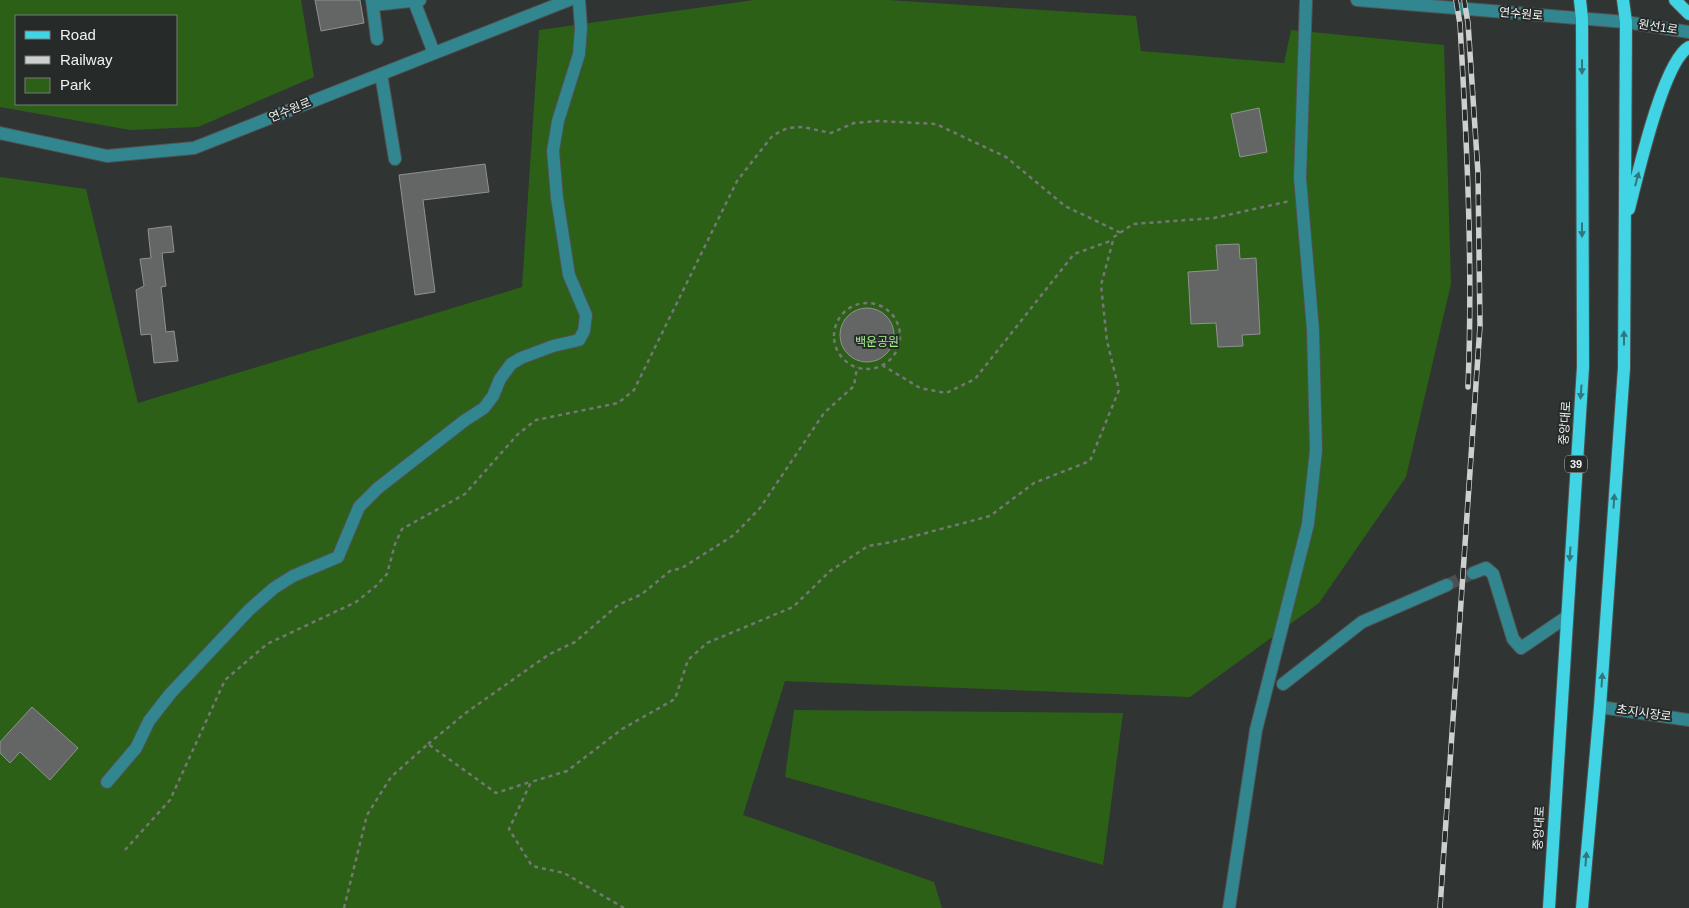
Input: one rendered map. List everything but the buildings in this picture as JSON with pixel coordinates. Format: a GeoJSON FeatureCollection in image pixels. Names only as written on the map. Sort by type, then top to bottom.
{"type":"FeatureCollection","features":[{"type":"Feature","properties":{"kind":"main road","name":"중앙대로"},"geometry":{"type":"LineString","coordinates":[[1549,908],[1565,618],[1582,367],[1582,19],[1580,0]]}},
{"type":"Feature","properties":{"kind":"main road"},"geometry":{"type":"LineString","coordinates":[[1582,908],[1600,707],[1624,368],[1626,22],[1623,0]]}},
{"type":"Feature","properties":{"kind":"main road"},"geometry":{"type":"LineString","coordinates":[[1675,0],[1689,14]]}},
{"type":"Feature","properties":{"kind":"main road"},"geometry":{"type":"LineString","coordinates":[[1625,226],[1658,105],[1672,68],[1689,47]]}},
{"type":"Feature","properties":{"kind":"street"},"geometry":{"type":"LineString","coordinates":[[378,38],[373,3],[420,0]]}},
{"type":"Feature","properties":{"kind":"street","name":"연수원로"},"geometry":{"type":"LineString","coordinates":[[0,133],[107,156],[194,148],[569,0]]}},
{"type":"Feature","properties":{"kind":"street"},"geometry":{"type":"LineString","coordinates":[[107,782],[136,748],[149,721],[170,694],[249,610],[274,588],[294,576],[338,557],[359,507],[378,488],[464,421],[484,408],[493,396],[500,379],[510,364],[553,346],[579,340],[584,331],[586,315],[569,275],[557,198],[553,151],[558,121],[578,54],[581,28],[578,0]]}},
{"type":"Feature","properties":{"kind":"street"},"geometry":{"type":"LineString","coordinates":[[1229,908],[1256,730],[1308,524],[1316,450],[1313,330],[1300,178],[1306,0]]}},
{"type":"Feature","properties":{"kind":"street","name":"연수원로"},"geometry":{"type":"LineString","coordinates":[[1357,0],[1626,22]]}},
{"type":"Feature","properties":{"kind":"street"},"geometry":{"type":"LineString","coordinates":[[414,1],[434,53]]}},
{"type":"Feature","properties":{"kind":"street","name":"원선1로"},"geometry":{"type":"LineString","coordinates":[[1626,22],[1689,32]]}},
{"type":"Feature","properties":{"kind":"street"},"geometry":{"type":"LineString","coordinates":[[380,74],[395,159]]}},
{"type":"Feature","properties":{"kind":"street"},"geometry":{"type":"LineString","coordinates":[[1474,573],[1486,568],[1493,574],[1513,639],[1521,648],[1565,618]]}},
{"type":"Feature","properties":{"kind":"street"},"geometry":{"type":"LineString","coordinates":[[1283,684],[1362,622],[1447,585]]}},
{"type":"Feature","properties":{"kind":"street","name":"초지시장로"},"geometry":{"type":"LineString","coordinates":[[1600,707],[1689,720]]}},
{"type":"Feature","properties":{"kind":"path"},"geometry":{"type":"LineString","coordinates":[[125,850],[170,800],[225,680],[267,644],[356,602],[376,586],[387,574],[395,544],[402,529],[465,494],[518,434],[536,420],[618,403],[634,390],[737,181],[772,135],[788,128],[803,127],[832,134],[854,123],[878,121],[936,124],[1006,157],[1065,206],[1120,232]]}},
{"type":"Feature","properties":{"kind":"path"},"geometry":{"type":"LineString","coordinates":[[428,744],[496,793],[567,771],[622,728],[675,699],[688,660],[707,643],[793,607],[830,571],[868,546],[892,542],[990,516],[1034,483],[1090,461],[1119,390],[1107,341],[1101,285],[1113,240],[1120,232],[1133,224],[1214,218],[1302,198]]}},
{"type":"Feature","properties":{"kind":"path"},"geometry":{"type":"LineString","coordinates":[[882,365],[920,388],[946,393],[975,379],[1074,254],[1113,240]]}},
{"type":"Feature","properties":{"kind":"path"},"geometry":{"type":"LineString","coordinates":[[867,302],[878,304],[888,310],[900,328],[897,350],[891,359],[882,365],[874,368],[857,367],[845,360],[838,351],[835,329],[839,318],[846,310],[856,304],[867,302]]}},
{"type":"Feature","properties":{"kind":"path"},"geometry":{"type":"LineString","coordinates":[[344,908],[366,816],[391,777],[467,712],[548,654],[576,642],[618,605],[642,594],[670,571],[682,568],[734,534],[760,508],[824,413],[854,386],[857,367]]}},
{"type":"Feature","properties":{"kind":"path"},"geometry":{"type":"LineString","coordinates":[[531,782],[510,829],[532,866],[564,872],[624,908]]}},
{"type":"Feature","properties":{"kind":"green space"},"geometry":{"type":"Polygon","coordinates":[[[0,0],[301,0],[314,77],[198,127],[130,130],[0,107],[0,0]]]}},
{"type":"Feature","properties":{"kind":"green space","name":"백운공원"},"geometry":{"type":"Polygon","coordinates":[[[754,0],[888,0],[1136,16],[1141,51],[1284,63],[1291,30],[1444,45],[1451,284],[1406,477],[1319,603],[1190,697],[785,681],[743,815],[934,882],[942,908],[0,908],[0,177],[86,189],[138,403],[522,287],[539,30],[754,0]]]}},
{"type":"Feature","properties":{"kind":"green space"},"geometry":{"type":"Polygon","coordinates":[[[794,710],[1123,713],[1103,865],[785,777],[794,710]]]}},
{"type":"Feature","properties":{"kind":"tunnel"},"geometry":{"type":"LineString","coordinates":[[1447,585],[1473,573]]}},
{"type":"Feature","properties":{"kind":"railway"},"geometry":{"type":"LineString","coordinates":[[1456,0],[1460,24],[1468,206],[1470,296],[1468,387]]}},
{"type":"Feature","properties":{"kind":"railway"},"geometry":{"type":"LineString","coordinates":[[1440,908],[1480,326],[1478,173],[1468,23],[1464,0]]}}]}
